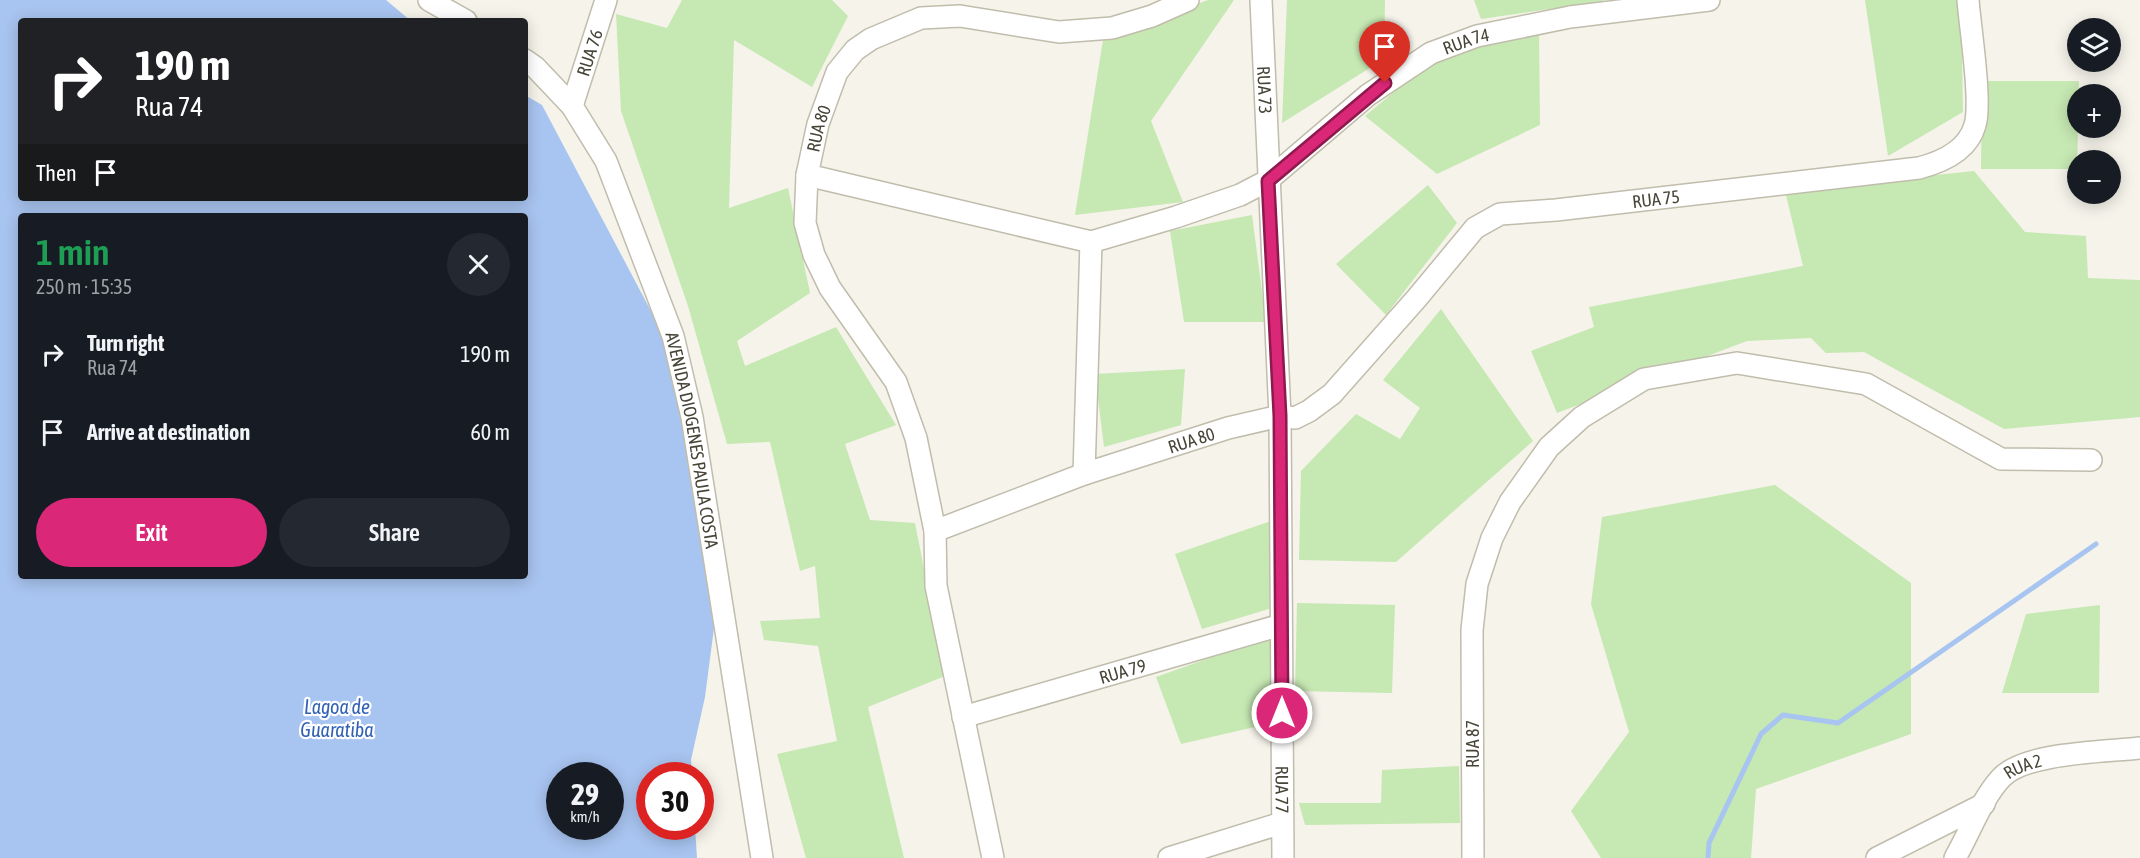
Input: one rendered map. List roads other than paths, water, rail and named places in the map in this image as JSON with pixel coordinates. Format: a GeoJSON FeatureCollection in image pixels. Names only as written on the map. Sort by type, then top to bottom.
{"type":"FeatureCollection","features":[{"type":"Feature","properties":{"kind":"street"},"geometry":{"type":"LineString","coordinates":[[429,0],[461,18]]}},
{"type":"Feature","properties":{"kind":"street","name":"RUA 76"},"geometry":{"type":"LineString","coordinates":[[572,106],[606,0]]}},
{"type":"Feature","properties":{"kind":"street","name":"RUA 80"},"geometry":{"type":"LineString","coordinates":[[993,858],[936,586],[935,531],[924,469],[908,413],[896,382],[830,288],[814,255],[806,223],[807,175],[818,124],[837,72],[855,50],[871,39],[921,18],[960,15],[1059,32],[1112,28],[1152,16],[1188,0]]}},
{"type":"Feature","properties":{"kind":"street","name":"RUA 73"},"geometry":{"type":"LineString","coordinates":[[1261,0],[1268,181]]}},
{"type":"Feature","properties":{"kind":"street","name":"RUA 74"},"geometry":{"type":"LineString","coordinates":[[1091,242],[1240,195],[1268,181],[1368,95],[1431,53],[1477,36],[1570,17],[1710,0]]}},
{"type":"Feature","properties":{"kind":"street","name":"RUA 75"},"geometry":{"type":"LineString","coordinates":[[1280,416],[1295,418],[1332,394],[1418,298],[1475,228],[1500,214],[1556,210],[1919,168],[1943,161],[1965,143],[1975,126],[1977,106],[1968,0]]}},
{"type":"Feature","properties":{"kind":"street","name":"AVENIDA DIOGENES PAULA COSTA"},"geometry":{"type":"LineString","coordinates":[[528,63],[572,106],[606,161],[672,336],[683,376],[762,858]]}},
{"type":"Feature","properties":{"kind":"street"},"geometry":{"type":"LineString","coordinates":[[807,175],[1091,242],[1084,474]]}},
{"type":"Feature","properties":{"kind":"street","name":"RUA 77"},"geometry":{"type":"LineString","coordinates":[[1268,181],[1280,416],[1283,858]]}},
{"type":"Feature","properties":{"kind":"street","name":"RUA 87"},"geometry":{"type":"LineString","coordinates":[[1473,858],[1472,630],[1477,584],[1492,538],[1510,501],[1549,447],[1582,417],[1644,379],[1737,363],[1866,384],[2001,459],[2091,460]]}},
{"type":"Feature","properties":{"kind":"street","name":"RUA 80"},"geometry":{"type":"LineString","coordinates":[[935,531],[1084,474],[1228,429],[1280,416]]}},
{"type":"Feature","properties":{"kind":"street","name":"RUA 79"},"geometry":{"type":"LineString","coordinates":[[963,717],[1281,625]]}},
{"type":"Feature","properties":{"kind":"street","name":"RUA 2"},"geometry":{"type":"LineString","coordinates":[[1955,858],[1984,804],[2003,776],[2021,765],[2040,760],[2140,748]]}},
{"type":"Feature","properties":{"kind":"street"},"geometry":{"type":"LineString","coordinates":[[1877,858],[1984,804]]}},
{"type":"Feature","properties":{"kind":"street"},"geometry":{"type":"LineString","coordinates":[[1169,858],[1282,823]]}},
{"type":"Feature","properties":{"kind":"water","name":"Lagoa de Guaratiba"},"geometry":{"type":"Polygon","coordinates":[[[0,0],[386,0],[407,18],[18,18],[18,201],[528,201],[528,97],[542,105],[661,330],[688,444],[715,620],[705,697],[691,762],[636,762],[636,840],[696,840],[697,858],[0,858],[0,0]]]}},
{"type":"Feature","properties":{"kind":"waterway"},"geometry":{"type":"LineString","coordinates":[[1708,858],[1709,843],[1761,734],[1783,715],[1838,723],[2096,544]]}}]}
